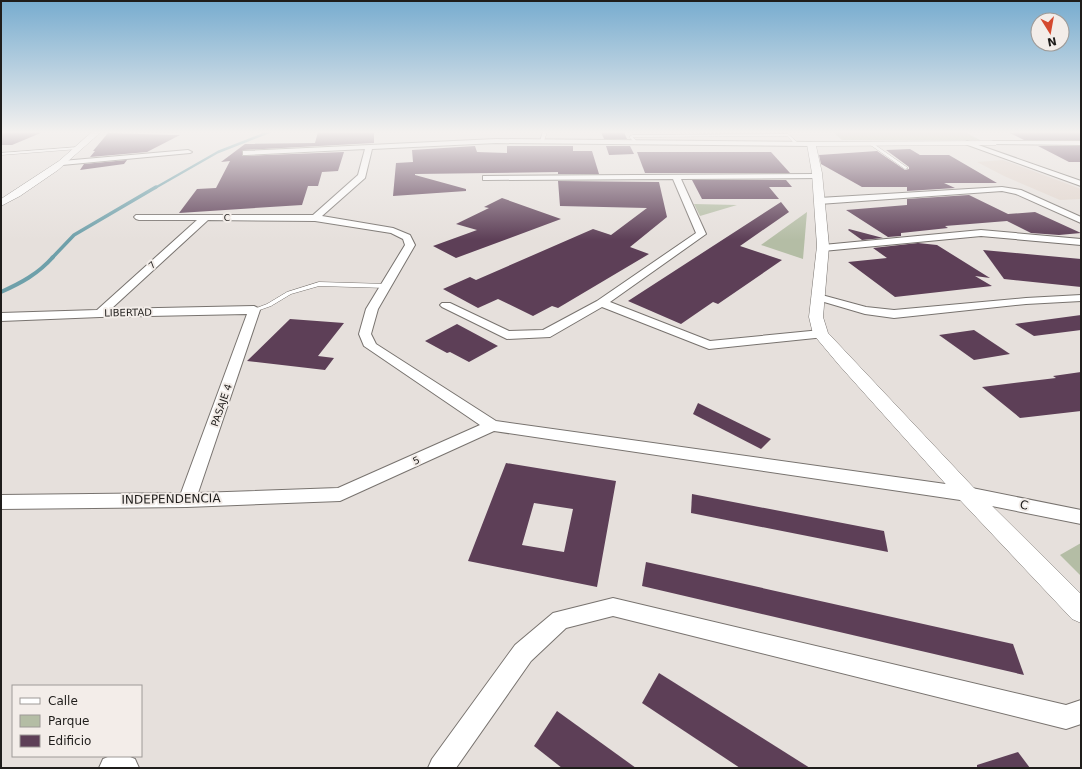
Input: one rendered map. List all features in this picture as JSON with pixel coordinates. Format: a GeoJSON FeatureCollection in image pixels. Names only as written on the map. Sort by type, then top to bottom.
{"type":"FeatureCollection","features":[{"type":"Feature","properties":{"kind":"street"},"geometry":{"type":"LineString","coordinates":[[1,202],[29,187],[55,168]]}},
{"type":"Feature","properties":{"kind":"street"},"geometry":{"type":"LineString","coordinates":[[315,218],[362,176],[364,168]]}},
{"type":"Feature","properties":{"kind":"street"},"geometry":{"type":"LineString","coordinates":[[814,168],[817,176],[823,248],[816,316],[821,334],[967,494],[1081,612]]}},
{"type":"Feature","properties":{"kind":"street"},"geometry":{"type":"LineString","coordinates":[[1036,168],[1081,184]]}},
{"type":"Feature","properties":{"kind":"street"},"geometry":{"type":"LineString","coordinates":[[486,178],[817,176]]}},
{"type":"Feature","properties":{"kind":"street"},"geometry":{"type":"LineString","coordinates":[[446,305],[507,335],[546,334],[601,303],[701,234],[676,177]]}},
{"type":"Feature","properties":{"kind":"street"},"geometry":{"type":"LineString","coordinates":[[819,201],[1002,189],[1018,192],[1081,220]]}},
{"type":"Feature","properties":{"kind":"street","name":"C"},"geometry":{"type":"LineString","coordinates":[[139,217],[315,218],[393,231],[406,237],[410,245],[386,286]]}},
{"type":"Feature","properties":{"kind":"street","name":"7"},"geometry":{"type":"LineString","coordinates":[[100,313],[205,218]]}},
{"type":"Feature","properties":{"kind":"street"},"geometry":{"type":"LineString","coordinates":[[823,248],[981,233],[1081,242]]}},
{"type":"Feature","properties":{"kind":"street"},"geometry":{"type":"LineString","coordinates":[[386,286],[372,309],[365,334],[370,346],[492,426]]}},
{"type":"Feature","properties":{"kind":"street"},"geometry":{"type":"LineString","coordinates":[[818,297],[865,310],[894,314],[1026,300],[1081,298]]}},
{"type":"Feature","properties":{"kind":"street"},"geometry":{"type":"LineString","coordinates":[[601,303],[709,345],[821,334]]}},
{"type":"Feature","properties":{"kind":"street","name":"LIBERTAD"},"geometry":{"type":"LineString","coordinates":[[1,317],[100,313],[254,310]]}},
{"type":"Feature","properties":{"kind":"street","name":"PASAJE 4"},"geometry":{"type":"LineString","coordinates":[[187,500],[254,310]]}},
{"type":"Feature","properties":{"kind":"street","name":"C"},"geometry":{"type":"LineString","coordinates":[[492,426],[967,494],[1081,517]]}},
{"type":"Feature","properties":{"kind":"street","name":"5"},"geometry":{"type":"LineString","coordinates":[[340,494],[492,426]]}},
{"type":"Feature","properties":{"kind":"street","name":"INDEPENDENCIA"},"geometry":{"type":"LineString","coordinates":[[1,502],[187,500],[340,494]]}},
{"type":"Feature","properties":{"kind":"street"},"geometry":{"type":"LineString","coordinates":[[441,768],[523,653],[560,620],[613,607],[1066,716],[1081,712]]}},
{"type":"Feature","properties":{"kind":"lane"},"geometry":{"type":"LineString","coordinates":[[254,310],[269,305],[289,293],[320,284],[386,286]]}},
{"type":"Feature","properties":{"kind":"shaded area"},"geometry":{"type":"Polygon","coordinates":[[[988,168],[1024,168],[1081,189],[1081,199],[1060,200],[988,168]]]}},
{"type":"Feature","properties":{"kind":"green space"},"geometry":{"type":"Polygon","coordinates":[[[694,204],[737,205],[700,216],[694,204]]]}},
{"type":"Feature","properties":{"kind":"green space"},"geometry":{"type":"Polygon","coordinates":[[[807,212],[803,259],[761,245],[807,212]]]}},
{"type":"Feature","properties":{"kind":"green space"},"geometry":{"type":"Polygon","coordinates":[[[1081,543],[1081,576],[1060,555],[1081,543]]]}},
{"type":"Feature","properties":{"kind":"building"},"geometry":{"type":"Polygon","coordinates":[[[81,168],[95,168],[80,170],[81,168]]]}},
{"type":"Feature","properties":{"kind":"building"},"geometry":{"type":"Polygon","coordinates":[[[226,168],[339,168],[338,171],[322,172],[318,186],[308,186],[302,205],[179,213],[197,189],[216,188],[226,168]]]}},
{"type":"Feature","properties":{"kind":"building"},"geometry":{"type":"Polygon","coordinates":[[[396,168],[597,168],[599,174],[558,174],[558,172],[415,174],[466,189],[466,191],[393,196],[396,168]]]}},
{"type":"Feature","properties":{"kind":"building"},"geometry":{"type":"Polygon","coordinates":[[[643,168],[785,168],[790,173],[645,173],[643,168]]]}},
{"type":"Feature","properties":{"kind":"building"},"geometry":{"type":"Polygon","coordinates":[[[828,168],[971,168],[997,183],[944,183],[955,188],[907,191],[907,187],[862,187],[828,168]]]}},
{"type":"Feature","properties":{"kind":"building"},"geometry":{"type":"Polygon","coordinates":[[[692,180],[786,180],[792,187],[769,187],[779,199],[702,199],[692,180]]]}},
{"type":"Feature","properties":{"kind":"building"},"geometry":{"type":"Polygon","coordinates":[[[558,181],[659,182],[667,217],[630,247],[649,254],[558,308],[552,306],[533,316],[498,299],[478,308],[443,289],[470,277],[476,280],[593,229],[611,235],[647,208],[560,206],[558,181]]]}},
{"type":"Feature","properties":{"kind":"building"},"geometry":{"type":"Polygon","coordinates":[[[969,195],[1008,214],[1035,212],[1081,233],[1059,235],[1031,233],[1007,221],[945,226],[948,228],[901,233],[901,236],[888,237],[846,210],[907,205],[907,199],[969,195]]]}},
{"type":"Feature","properties":{"kind":"building"},"geometry":{"type":"Polygon","coordinates":[[[502,198],[561,219],[456,258],[433,246],[477,230],[456,224],[489,208],[484,207],[502,198]]]}},
{"type":"Feature","properties":{"kind":"building"},"geometry":{"type":"Polygon","coordinates":[[[781,202],[789,212],[740,246],[782,260],[718,304],[713,302],[681,324],[628,301],[781,202]]]}},
{"type":"Feature","properties":{"kind":"building"},"geometry":{"type":"Polygon","coordinates":[[[848,230],[883,238],[862,240],[848,230]]]}},
{"type":"Feature","properties":{"kind":"building"},"geometry":{"type":"Polygon","coordinates":[[[918,243],[937,245],[990,278],[975,276],[992,286],[895,297],[848,262],[887,258],[873,248],[918,243]]]}},
{"type":"Feature","properties":{"kind":"building"},"geometry":{"type":"Polygon","coordinates":[[[983,250],[1081,259],[1081,287],[1004,279],[983,250]]]}},
{"type":"Feature","properties":{"kind":"building"},"geometry":{"type":"Polygon","coordinates":[[[1081,315],[1081,330],[1034,336],[1015,324],[1081,315]]]}},
{"type":"Feature","properties":{"kind":"building"},"geometry":{"type":"Polygon","coordinates":[[[290,319],[344,323],[318,356],[334,358],[325,370],[247,361],[290,319]]]}},
{"type":"Feature","properties":{"kind":"building"},"geometry":{"type":"Polygon","coordinates":[[[457,324],[498,346],[469,362],[450,352],[447,353],[425,341],[457,324]]]}},
{"type":"Feature","properties":{"kind":"building"},"geometry":{"type":"Polygon","coordinates":[[[974,330],[1010,354],[974,360],[939,335],[974,330]]]}},
{"type":"Feature","properties":{"kind":"building"},"geometry":{"type":"Polygon","coordinates":[[[1081,372],[1081,411],[1020,418],[982,387],[1056,378],[1053,376],[1081,372]]]}},
{"type":"Feature","properties":{"kind":"building"},"geometry":{"type":"Polygon","coordinates":[[[698,403],[771,439],[761,449],[693,414],[698,403]]]}},
{"type":"Feature","properties":{"kind":"building"},"geometry":{"type":"Polygon","coordinates":[[[506,463],[616,481],[597,587],[468,561],[506,463]],[[534,503],[522,545],[564,552],[573,509],[534,503]]]}},
{"type":"Feature","properties":{"kind":"building"},"geometry":{"type":"Polygon","coordinates":[[[692,494],[884,531],[888,552],[691,513],[692,494]]]}},
{"type":"Feature","properties":{"kind":"building"},"geometry":{"type":"Polygon","coordinates":[[[646,562],[1013,644],[1024,675],[642,586],[646,562]]]}},
{"type":"Feature","properties":{"kind":"building"},"geometry":{"type":"Polygon","coordinates":[[[659,673],[810,768],[740,768],[642,703],[659,673]]]}},
{"type":"Feature","properties":{"kind":"building"},"geometry":{"type":"Polygon","coordinates":[[[557,711],[636,768],[562,768],[534,746],[557,711]]]}},
{"type":"Feature","properties":{"kind":"building"},"geometry":{"type":"Polygon","coordinates":[[[1018,752],[1030,768],[977,768],[977,765],[1018,752]]]}},
{"type":"Feature","properties":{"kind":"waterway"},"geometry":{"type":"LineString","coordinates":[[155,188],[190,168]]}},
{"type":"Feature","properties":{"kind":"waterway"},"geometry":{"type":"LineString","coordinates":[[52,258],[74,235],[156,187]]}},
{"type":"Feature","properties":{"kind":"waterway"},"geometry":{"type":"LineString","coordinates":[[1,292],[29,278],[52,258]]}}]}
